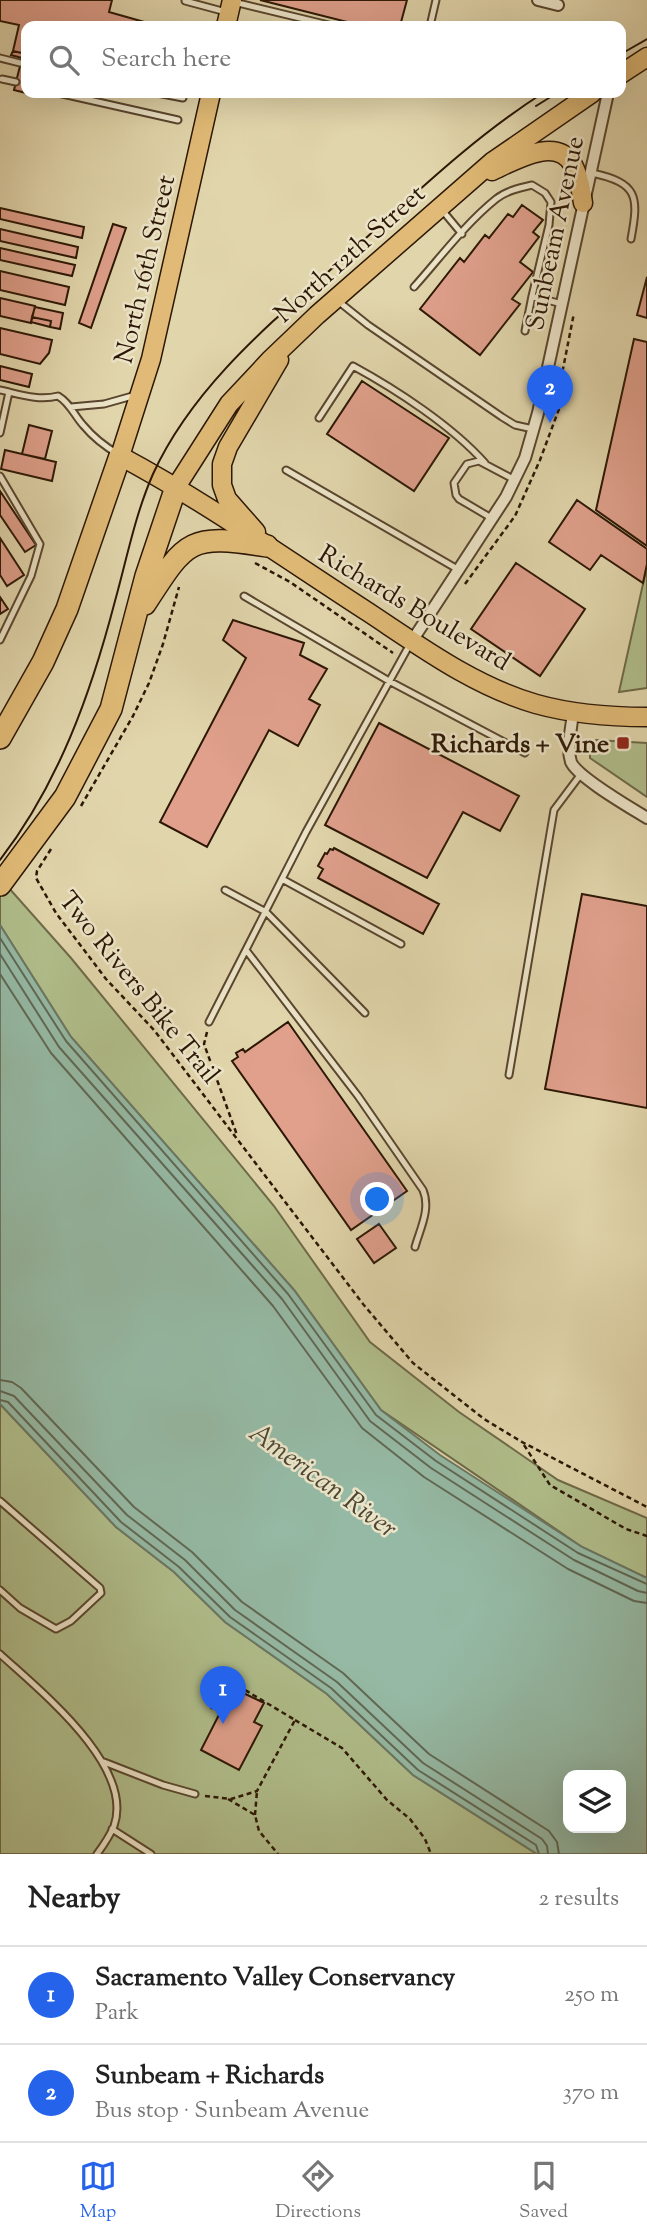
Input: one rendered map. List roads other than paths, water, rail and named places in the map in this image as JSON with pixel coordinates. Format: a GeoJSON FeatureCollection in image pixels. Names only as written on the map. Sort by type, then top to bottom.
{"type":"FeatureCollection","features":[{"type":"Feature","properties":{"kind":"highway"},"geometry":{"type":"LineString","coordinates":[[0,737],[34,680],[67,609],[120,456]]}},
{"type":"Feature","properties":{"kind":"highway"},"geometry":{"type":"LineString","coordinates":[[2,883],[65,797],[101,733],[111,709],[176,487]]}},
{"type":"Feature","properties":{"kind":"highway"},"geometry":{"type":"LineString","coordinates":[[136,617],[172,562],[185,550],[208,540],[221,540],[260,554]]}},
{"type":"Feature","properties":{"kind":"main road"},"geometry":{"type":"LineString","coordinates":[[626,71],[647,57]]}},
{"type":"Feature","properties":{"kind":"main road","name":"North 16th Street"},"geometry":{"type":"LineString","coordinates":[[120,456],[141,393],[164,306],[210,98]]}},
{"type":"Feature","properties":{"kind":"main road","name":"North 12th Street"},"geometry":{"type":"LineString","coordinates":[[176,487],[229,404],[289,342],[473,179],[520,141],[584,98]]}},
{"type":"Feature","properties":{"kind":"main road"},"geometry":{"type":"LineString","coordinates":[[473,179],[528,155],[553,151],[565,155],[575,167],[583,203]]}},
{"type":"Feature","properties":{"kind":"main road"},"geometry":{"type":"LineString","coordinates":[[260,554],[227,499],[222,485],[222,464],[228,447],[289,342]]}},
{"type":"Feature","properties":{"kind":"main road","name":"Richards Boulevard"},"geometry":{"type":"LineString","coordinates":[[120,456],[176,487],[260,554],[484,684],[536,704],[573,712],[647,716]]}},
{"type":"Feature","properties":{"kind":"street"},"geometry":{"type":"LineString","coordinates":[[538,0],[558,5]]}},
{"type":"Feature","properties":{"kind":"street","name":"Sunbeam Avenue"},"geometry":{"type":"LineString","coordinates":[[412,641],[493,519],[525,458],[607,98]]}},
{"type":"Feature","properties":{"kind":"street"},"geometry":{"type":"LineString","coordinates":[[573,712],[569,747],[571,763],[581,774],[647,818]]}},
{"type":"Feature","properties":{"kind":"lane"},"geometry":{"type":"LineString","coordinates":[[431,21],[436,0]]}},
{"type":"Feature","properties":{"kind":"lane"},"geometry":{"type":"LineString","coordinates":[[185,1],[301,21]]}},
{"type":"Feature","properties":{"kind":"lane"},"geometry":{"type":"LineString","coordinates":[[3,59],[20,63]]}},
{"type":"Feature","properties":{"kind":"lane"},"geometry":{"type":"LineString","coordinates":[[2,79],[16,82]]}},
{"type":"Feature","properties":{"kind":"lane"},"geometry":{"type":"LineString","coordinates":[[80,98],[177,120]]}},
{"type":"Feature","properties":{"kind":"lane"},"geometry":{"type":"LineString","coordinates":[[590,173],[614,178],[627,185],[634,194],[637,208],[631,239]]}},
{"type":"Feature","properties":{"kind":"lane"},"geometry":{"type":"LineString","coordinates":[[414,287],[497,198],[514,189],[531,185],[545,193],[551,202],[549,225],[525,331]]}},
{"type":"Feature","properties":{"kind":"lane"},"geometry":{"type":"LineString","coordinates":[[440,207],[462,234]]}},
{"type":"Feature","properties":{"kind":"lane"},"geometry":{"type":"LineString","coordinates":[[532,296],[562,304]]}},
{"type":"Feature","properties":{"kind":"lane"},"geometry":{"type":"LineString","coordinates":[[336,299],[368,325],[502,417],[515,425],[533,429]]}},
{"type":"Feature","properties":{"kind":"lane"},"geometry":{"type":"LineString","coordinates":[[319,418],[353,366],[465,441],[485,463]]}},
{"type":"Feature","properties":{"kind":"lane"},"geometry":{"type":"LineString","coordinates":[[0,390],[46,399],[58,396],[71,407],[98,442],[120,456]]}},
{"type":"Feature","properties":{"kind":"lane"},"geometry":{"type":"LineString","coordinates":[[0,433],[9,392]]}},
{"type":"Feature","properties":{"kind":"lane"},"geometry":{"type":"LineString","coordinates":[[71,407],[104,404],[141,393]]}},
{"type":"Feature","properties":{"kind":"lane"},"geometry":{"type":"LineString","coordinates":[[493,519],[459,499],[454,484],[467,464],[479,461],[514,480]]}},
{"type":"Feature","properties":{"kind":"lane"},"geometry":{"type":"LineString","coordinates":[[286,470],[459,570]]}},
{"type":"Feature","properties":{"kind":"lane"},"geometry":{"type":"LineString","coordinates":[[0,476],[40,544],[31,576],[0,640]]}},
{"type":"Feature","properties":{"kind":"lane"},"geometry":{"type":"LineString","coordinates":[[244,596],[389,681],[525,753]]}},
{"type":"Feature","properties":{"kind":"lane"},"geometry":{"type":"LineString","coordinates":[[209,1022],[282,879],[412,641]]}},
{"type":"Feature","properties":{"kind":"lane"},"geometry":{"type":"LineString","coordinates":[[509,1075],[554,810],[581,774]]}},
{"type":"Feature","properties":{"kind":"lane"},"geometry":{"type":"LineString","coordinates":[[282,879],[401,944]]}},
{"type":"Feature","properties":{"kind":"lane"},"geometry":{"type":"LineString","coordinates":[[225,890],[266,912],[365,1013]]}},
{"type":"Feature","properties":{"kind":"lane"},"geometry":{"type":"LineString","coordinates":[[246,950],[358,1096],[424,1190],[426,1210],[415,1247]]}},
{"type":"Feature","properties":{"kind":"lane"},"geometry":{"type":"LineString","coordinates":[[0,1501],[100,1588],[101,1593],[71,1621],[56,1629],[20,1608],[0,1590]]}},
{"type":"Feature","properties":{"kind":"lane"},"geometry":{"type":"LineString","coordinates":[[0,1654],[58,1707],[104,1762],[116,1794],[112,1829],[97,1854]]}},
{"type":"Feature","properties":{"kind":"lane"},"geometry":{"type":"LineString","coordinates":[[104,1762],[163,1785],[195,1794]]}},
{"type":"Feature","properties":{"kind":"lane"},"geometry":{"type":"LineString","coordinates":[[112,1829],[151,1854]]}},
{"type":"Feature","properties":{"kind":"water","name":"American River"},"geometry":{"type":"Polygon","coordinates":[[[0,925],[71,1037],[294,1290],[381,1410],[440,1455],[582,1547],[647,1578],[647,1854],[537,1854],[413,1775],[327,1694],[225,1622],[174,1572],[116,1527],[0,1404],[0,925]]]}},
{"type":"Feature","properties":{"kind":"tram line"},"geometry":{"type":"LineString","coordinates":[[626,51],[647,39]]}},
{"type":"Feature","properties":{"kind":"tram line"},"geometry":{"type":"LineString","coordinates":[[0,860],[39,800],[71,736],[106,635],[147,489],[171,440],[192,408],[216,379],[270,324],[446,166],[536,98]]}},
{"type":"Feature","properties":{"kind":"tram line"},"geometry":{"type":"LineString","coordinates":[[536,106],[549,98]]}},
{"type":"Feature","properties":{"kind":"place","name":"Sunbeam + Richards"},"geometry":{"type":"Point","coordinates":[550,423]}},
{"type":"Feature","properties":{"kind":"place","name":"Richards + Vine"},"geometry":{"type":"Point","coordinates":[623,743]}},
{"type":"Feature","properties":{"kind":"place","name":"Sacramento Valley Conservancy"},"geometry":{"type":"Point","coordinates":[223,1724]}}]}
